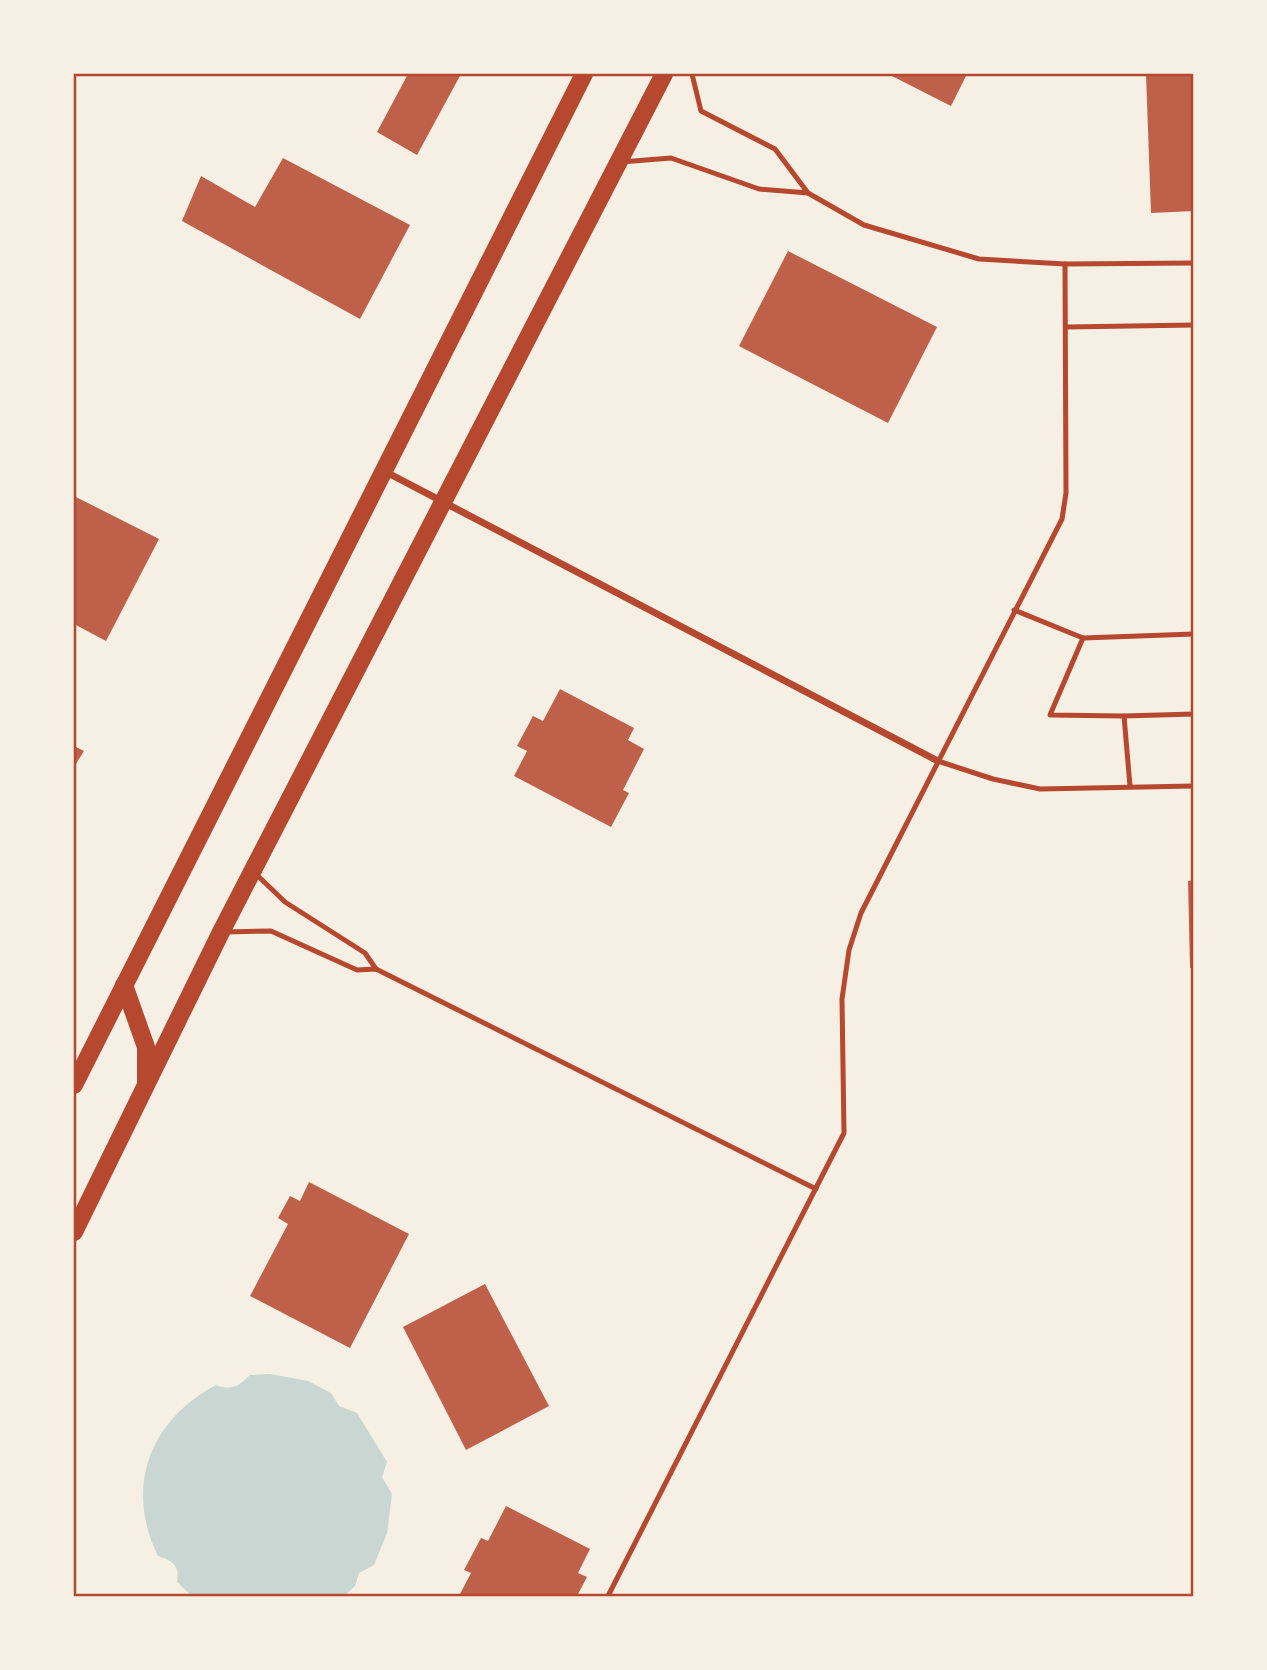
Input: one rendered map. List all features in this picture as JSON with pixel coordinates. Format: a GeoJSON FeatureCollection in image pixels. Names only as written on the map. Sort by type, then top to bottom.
{"type":"FeatureCollection","features":[{"type":"Feature","properties":{"kind":"main road"},"geometry":{"type":"LineString","coordinates":[[74,1085],[584,74]]}},
{"type":"Feature","properties":{"kind":"main road"},"geometry":{"type":"LineString","coordinates":[[74,1232],[221,932],[664,74]]}},
{"type":"Feature","properties":{"kind":"main road"},"geometry":{"type":"LineString","coordinates":[[124,985],[146,1047],[146,1085]]}},
{"type":"Feature","properties":{"kind":"street"},"geometry":{"type":"LineString","coordinates":[[385,471],[938,761]]}},
{"type":"Feature","properties":{"kind":"lane"},"geometry":{"type":"LineString","coordinates":[[692,74],[702,111],[775,149],[808,193],[864,225],[979,259],[1065,264],[1194,263]]}},
{"type":"Feature","properties":{"kind":"lane"},"geometry":{"type":"LineString","coordinates":[[618,162],[671,158],[759,189],[808,193]]}},
{"type":"Feature","properties":{"kind":"lane"},"geometry":{"type":"LineString","coordinates":[[608,1597],[844,1133],[842,999],[849,950],[861,914],[1062,519],[1066,493],[1065,264]]}},
{"type":"Feature","properties":{"kind":"lane"},"geometry":{"type":"LineString","coordinates":[[1067,327],[1194,325]]}},
{"type":"Feature","properties":{"kind":"lane"},"geometry":{"type":"LineString","coordinates":[[1014,610],[1083,638],[1194,634]]}},
{"type":"Feature","properties":{"kind":"lane"},"geometry":{"type":"LineString","coordinates":[[1083,638],[1050,715],[1194,714]]}},
{"type":"Feature","properties":{"kind":"lane"},"geometry":{"type":"LineString","coordinates":[[1124,716],[1130,786]]}},
{"type":"Feature","properties":{"kind":"lane"},"geometry":{"type":"LineString","coordinates":[[938,761],[993,779],[1040,789],[1194,786]]}},
{"type":"Feature","properties":{"kind":"lane"},"geometry":{"type":"LineString","coordinates":[[253,871],[285,902],[365,953],[376,969],[816,1189]]}},
{"type":"Feature","properties":{"kind":"lane"},"geometry":{"type":"LineString","coordinates":[[221,932],[271,931],[357,970],[376,969]]}},
{"type":"Feature","properties":{"kind":"shaded area"},"geometry":{"type":"Polygon","coordinates":[[[270,1374],[308,1381],[331,1393],[339,1406],[357,1413],[387,1462],[382,1477],[392,1494],[387,1533],[374,1565],[359,1573],[355,1586],[344,1596],[192,1596],[177,1582],[174,1564],[158,1556],[148,1530],[143,1505],[144,1481],[150,1458],[160,1436],[174,1417],[193,1400],[216,1385],[231,1387],[239,1385],[250,1375],[270,1374]]]}},
{"type":"Feature","properties":{"kind":"building"},"geometry":{"type":"Polygon","coordinates":[[[408,74],[461,74],[417,155],[377,132],[408,74]]]}},
{"type":"Feature","properties":{"kind":"building"},"geometry":{"type":"Polygon","coordinates":[[[888,74],[967,74],[951,106],[888,74]]]}},
{"type":"Feature","properties":{"kind":"building"},"geometry":{"type":"Polygon","coordinates":[[[1146,74],[1194,74],[1194,211],[1151,213],[1146,74]]]}},
{"type":"Feature","properties":{"kind":"building"},"geometry":{"type":"Polygon","coordinates":[[[283,158],[410,225],[360,319],[182,221],[201,176],[255,207],[283,158]]]}},
{"type":"Feature","properties":{"kind":"building"},"geometry":{"type":"Polygon","coordinates":[[[788,251],[937,327],[888,423],[739,346],[788,251]]]}},
{"type":"Feature","properties":{"kind":"building"},"geometry":{"type":"Polygon","coordinates":[[[74,496],[159,539],[106,641],[74,624],[74,496]]]}},
{"type":"Feature","properties":{"kind":"building"},"geometry":{"type":"Polygon","coordinates":[[[560,689],[634,728],[628,740],[644,749],[623,790],[629,793],[611,827],[514,776],[527,751],[517,746],[533,716],[543,721],[560,689]]]}},
{"type":"Feature","properties":{"kind":"building"},"geometry":{"type":"Polygon","coordinates":[[[74,746],[84,751],[74,767],[74,746]]]}},
{"type":"Feature","properties":{"kind":"building"},"geometry":{"type":"Polygon","coordinates":[[[1194,880],[1194,968],[1190,968],[1188,881],[1194,880]]]}},
{"type":"Feature","properties":{"kind":"building"},"geometry":{"type":"Polygon","coordinates":[[[309,1182],[409,1234],[350,1348],[250,1296],[288,1224],[278,1218],[290,1196],[300,1201],[309,1182]]]}},
{"type":"Feature","properties":{"kind":"building"},"geometry":{"type":"Polygon","coordinates":[[[485,1284],[549,1406],[466,1450],[403,1327],[485,1284]]]}},
{"type":"Feature","properties":{"kind":"building"},"geometry":{"type":"Polygon","coordinates":[[[506,1506],[590,1549],[578,1573],[587,1577],[577,1596],[459,1596],[471,1573],[464,1570],[481,1538],[488,1541],[506,1506]]]}}]}
